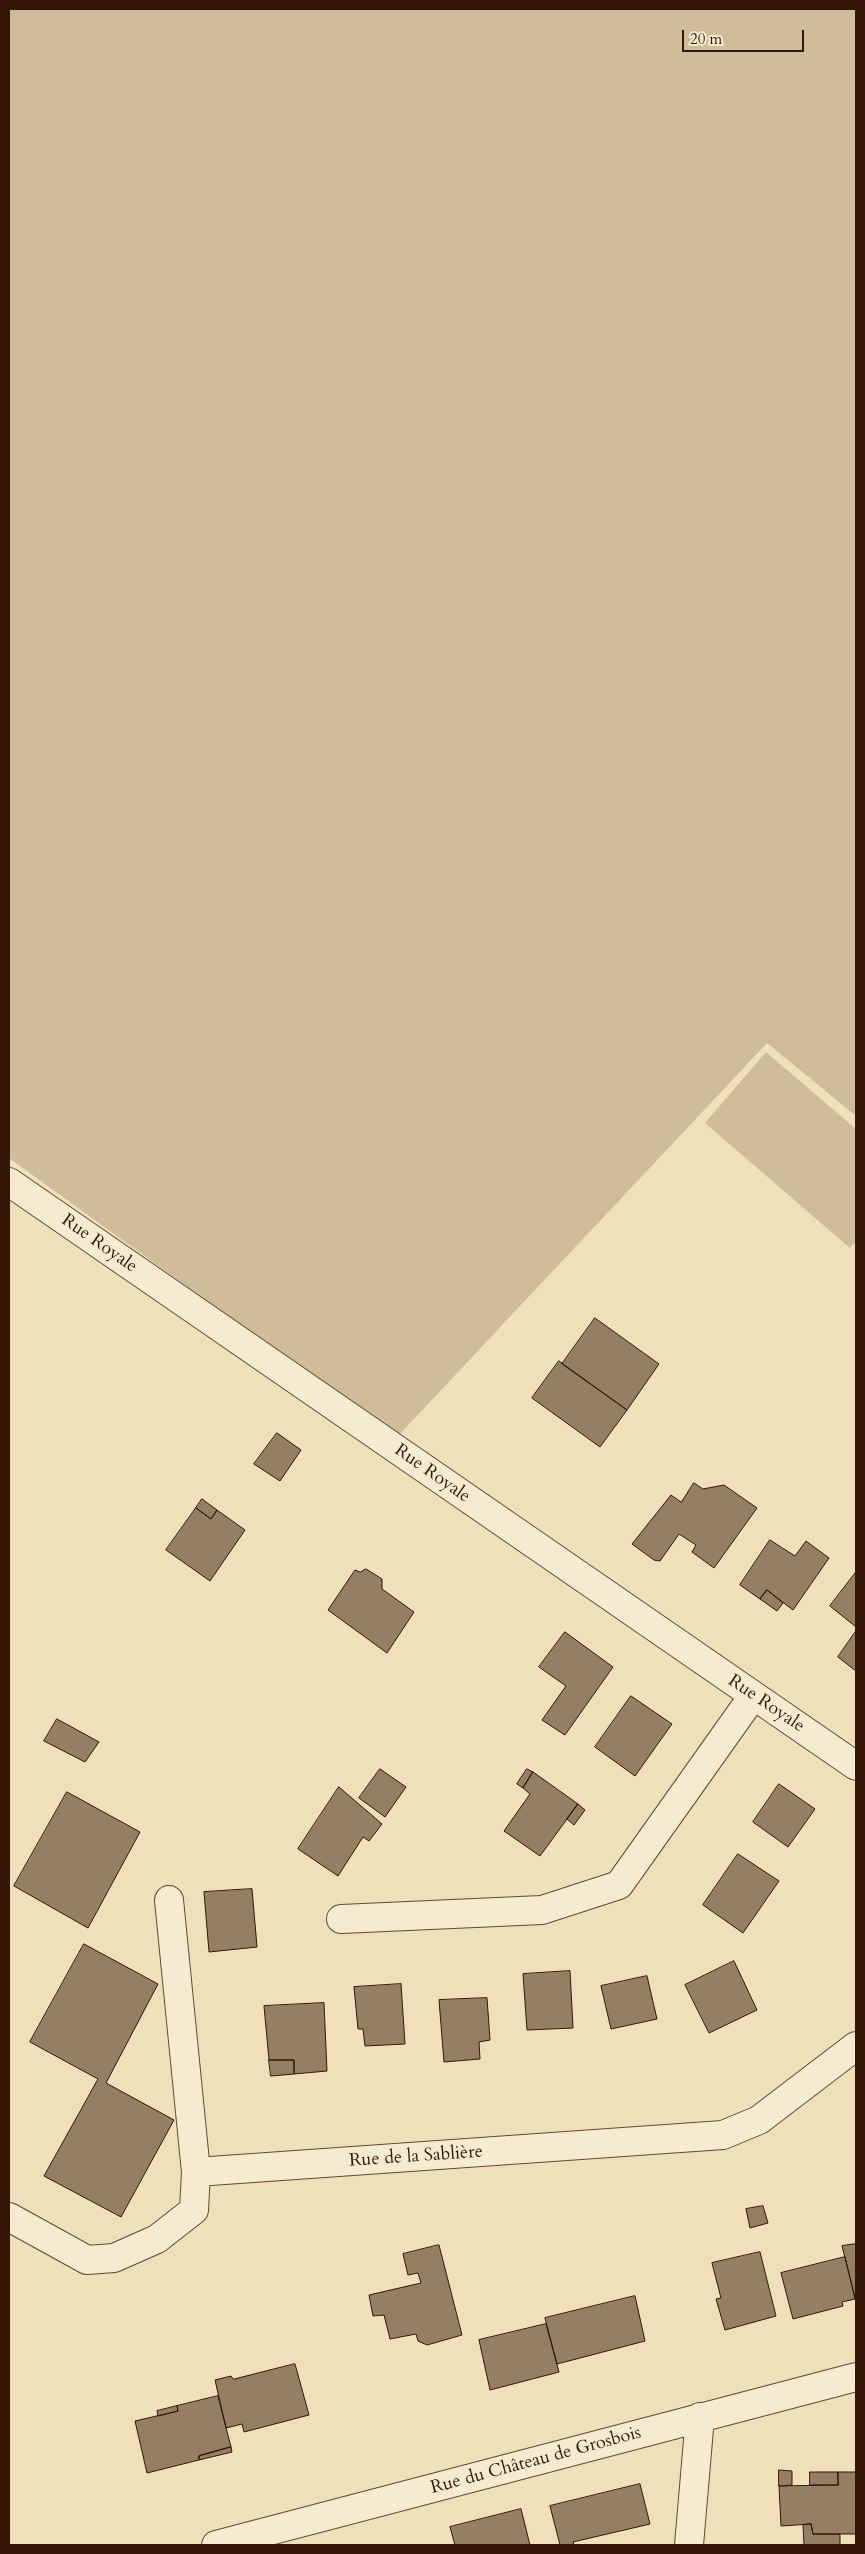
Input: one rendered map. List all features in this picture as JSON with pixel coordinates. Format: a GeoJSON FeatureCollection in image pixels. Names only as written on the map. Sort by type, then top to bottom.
{"type":"FeatureCollection","features":[{"type":"Feature","properties":{"kind":"street","name":"Rue Royale"},"geometry":{"type":"LineString","coordinates":[[9,1182],[856,1766]]}},
{"type":"Feature","properties":{"kind":"street"},"geometry":{"type":"LineString","coordinates":[[341,1919],[542,1910],[619,1885],[753,1696]]}},
{"type":"Feature","properties":{"kind":"street"},"geometry":{"type":"LineString","coordinates":[[9,2217],[87,2260],[114,2258],[157,2239],[194,2210],[196,2172],[168,1900]]}},
{"type":"Feature","properties":{"kind":"street","name":"Rue de la Sablière"},"geometry":{"type":"LineString","coordinates":[[196,2172],[723,2135],[759,2120],[856,2046]]}},
{"type":"Feature","properties":{"kind":"street","name":"Rue du Château de Grosbois"},"geometry":{"type":"LineString","coordinates":[[216,2545],[856,2377]]}},
{"type":"Feature","properties":{"kind":"street"},"geometry":{"type":"LineString","coordinates":[[688,2545],[700,2417]]}},
{"type":"Feature","properties":{"kind":"shaded area"},"geometry":{"type":"Polygon","coordinates":[[[9,9],[856,9],[856,1116],[767,1043],[396,1438],[9,1158],[9,9]]]}},
{"type":"Feature","properties":{"kind":"shaded area"},"geometry":{"type":"Polygon","coordinates":[[[766,1052],[856,1129],[856,1241],[850,1248],[705,1123],[766,1052]]]}},
{"type":"Feature","properties":{"kind":"building"},"geometry":{"type":"Polygon","coordinates":[[[595,1318],[659,1364],[627,1410],[562,1364],[595,1318]]]}},
{"type":"Feature","properties":{"kind":"building"},"geometry":{"type":"Polygon","coordinates":[[[559,1361],[627,1410],[600,1447],[532,1398],[559,1361]]]}},
{"type":"Feature","properties":{"kind":"building"},"geometry":{"type":"Polygon","coordinates":[[[277,1433],[301,1450],[280,1481],[254,1464],[277,1433]]]}},
{"type":"Feature","properties":{"kind":"building"},"geometry":{"type":"Polygon","coordinates":[[[694,1483],[703,1489],[724,1485],[757,1508],[714,1568],[692,1552],[696,1545],[679,1534],[660,1561],[654,1560],[632,1544],[671,1495],[681,1502],[694,1483]]]}},
{"type":"Feature","properties":{"kind":"building"},"geometry":{"type":"Polygon","coordinates":[[[202,1499],[217,1510],[211,1519],[196,1508],[202,1499]]]}},
{"type":"Feature","properties":{"kind":"building"},"geometry":{"type":"Polygon","coordinates":[[[196,1508],[211,1519],[217,1510],[245,1530],[210,1581],[166,1550],[196,1508]]]}},
{"type":"Feature","properties":{"kind":"building"},"geometry":{"type":"Polygon","coordinates":[[[770,1540],[795,1556],[806,1541],[829,1558],[793,1610],[767,1590],[760,1599],[740,1585],[770,1540]]]}},
{"type":"Feature","properties":{"kind":"building"},"geometry":{"type":"Polygon","coordinates":[[[366,1569],[382,1579],[382,1589],[414,1612],[387,1653],[328,1610],[355,1570],[360,1572],[366,1569]]]}},
{"type":"Feature","properties":{"kind":"building"},"geometry":{"type":"Polygon","coordinates":[[[856,1572],[856,1627],[830,1606],[856,1572]]]}},
{"type":"Feature","properties":{"kind":"building"},"geometry":{"type":"Polygon","coordinates":[[[767,1590],[783,1603],[777,1611],[760,1599],[767,1590]]]}},
{"type":"Feature","properties":{"kind":"building"},"geometry":{"type":"Polygon","coordinates":[[[856,1631],[856,1671],[838,1657],[856,1631]]]}},
{"type":"Feature","properties":{"kind":"building"},"geometry":{"type":"Polygon","coordinates":[[[565,1632],[613,1667],[565,1735],[542,1720],[566,1686],[539,1667],[565,1632]]]}},
{"type":"Feature","properties":{"kind":"building"},"geometry":{"type":"Polygon","coordinates":[[[631,1696],[672,1724],[635,1776],[595,1747],[631,1696]]]}},
{"type":"Feature","properties":{"kind":"building"},"geometry":{"type":"Polygon","coordinates":[[[57,1719],[99,1742],[85,1762],[44,1741],[57,1719]]]}},
{"type":"Feature","properties":{"kind":"building"},"geometry":{"type":"Polygon","coordinates":[[[380,1769],[406,1787],[385,1817],[359,1798],[380,1769]]]}},
{"type":"Feature","properties":{"kind":"building"},"geometry":{"type":"Polygon","coordinates":[[[527,1769],[533,1772],[523,1788],[517,1784],[527,1769]]]}},
{"type":"Feature","properties":{"kind":"building"},"geometry":{"type":"Polygon","coordinates":[[[533,1772],[578,1804],[540,1856],[504,1831],[530,1794],[523,1788],[533,1772]]]}},
{"type":"Feature","properties":{"kind":"building"},"geometry":{"type":"Polygon","coordinates":[[[779,1784],[815,1809],[788,1847],[753,1822],[779,1784]]]}},
{"type":"Feature","properties":{"kind":"building"},"geometry":{"type":"Polygon","coordinates":[[[339,1787],[382,1824],[369,1841],[363,1837],[338,1876],[298,1849],[339,1787]]]}},
{"type":"Feature","properties":{"kind":"building"},"geometry":{"type":"Polygon","coordinates":[[[67,1792],[140,1832],[88,1928],[14,1886],[67,1792]]]}},
{"type":"Feature","properties":{"kind":"building"},"geometry":{"type":"Polygon","coordinates":[[[578,1804],[585,1810],[574,1825],[567,1819],[578,1804]]]}},
{"type":"Feature","properties":{"kind":"building"},"geometry":{"type":"Polygon","coordinates":[[[738,1854],[779,1881],[743,1933],[703,1905],[738,1854]]]}},
{"type":"Feature","properties":{"kind":"building"},"geometry":{"type":"Polygon","coordinates":[[[252,1889],[257,1947],[209,1952],[204,1892],[252,1889]]]}},
{"type":"Feature","properties":{"kind":"building"},"geometry":{"type":"Polygon","coordinates":[[[84,1944],[158,1984],[106,2083],[174,2120],[121,2217],[44,2176],[98,2079],[30,2042],[84,1944]]]}},
{"type":"Feature","properties":{"kind":"building"},"geometry":{"type":"Polygon","coordinates":[[[734,1961],[757,2010],[709,2033],[685,1985],[734,1961]]]}},
{"type":"Feature","properties":{"kind":"building"},"geometry":{"type":"Polygon","coordinates":[[[570,1971],[573,2028],[527,2030],[523,1974],[570,1971]]]}},
{"type":"Feature","properties":{"kind":"building"},"geometry":{"type":"Polygon","coordinates":[[[647,1976],[657,2019],[611,2029],[601,1986],[647,1976]]]}},
{"type":"Feature","properties":{"kind":"building"},"geometry":{"type":"Polygon","coordinates":[[[401,1984],[405,2044],[365,2046],[363,2029],[358,2029],[354,1987],[401,1984]]]}},
{"type":"Feature","properties":{"kind":"building"},"geometry":{"type":"Polygon","coordinates":[[[487,1998],[490,2040],[479,2042],[480,2059],[444,2062],[439,2000],[487,1998]]]}},
{"type":"Feature","properties":{"kind":"building"},"geometry":{"type":"Polygon","coordinates":[[[324,2003],[327,2071],[294,2074],[294,2060],[269,2060],[264,2006],[324,2003]]]}},
{"type":"Feature","properties":{"kind":"building"},"geometry":{"type":"Polygon","coordinates":[[[269,2060],[294,2060],[294,2074],[271,2076],[269,2060]]]}},
{"type":"Feature","properties":{"kind":"building"},"geometry":{"type":"Polygon","coordinates":[[[763,2206],[768,2223],[750,2228],[746,2209],[763,2206]]]}},
{"type":"Feature","properties":{"kind":"building"},"geometry":{"type":"Polygon","coordinates":[[[856,2244],[856,2301],[842,2246],[856,2244]]]}},
{"type":"Feature","properties":{"kind":"building"},"geometry":{"type":"Polygon","coordinates":[[[439,2245],[462,2335],[427,2345],[418,2341],[416,2334],[390,2339],[384,2315],[373,2316],[369,2295],[421,2283],[418,2273],[408,2275],[403,2254],[439,2245]]]}},
{"type":"Feature","properties":{"kind":"building"},"geometry":{"type":"Polygon","coordinates":[[[760,2252],[776,2316],[725,2330],[716,2299],[721,2298],[712,2263],[760,2252]]]}},
{"type":"Feature","properties":{"kind":"building"},"geometry":{"type":"Polygon","coordinates":[[[845,2257],[855,2299],[842,2302],[843,2306],[793,2319],[781,2273],[845,2257]]]}},
{"type":"Feature","properties":{"kind":"building"},"geometry":{"type":"Polygon","coordinates":[[[635,2296],[645,2341],[557,2364],[545,2318],[635,2296]]]}},
{"type":"Feature","properties":{"kind":"building"},"geometry":{"type":"Polygon","coordinates":[[[546,2324],[559,2372],[490,2390],[479,2340],[546,2324]]]}},
{"type":"Feature","properties":{"kind":"building"},"geometry":{"type":"Polygon","coordinates":[[[295,2364],[309,2415],[244,2432],[242,2424],[226,2428],[215,2380],[231,2376],[233,2379],[295,2364]]]}},
{"type":"Feature","properties":{"kind":"building"},"geometry":{"type":"Polygon","coordinates":[[[218,2396],[231,2447],[199,2456],[199,2460],[147,2473],[135,2421],[178,2411],[177,2406],[218,2396]]]}},
{"type":"Feature","properties":{"kind":"building"},"geometry":{"type":"Polygon","coordinates":[[[177,2406],[178,2411],[158,2416],[157,2411],[177,2406]]]}},
{"type":"Feature","properties":{"kind":"building"},"geometry":{"type":"Polygon","coordinates":[[[231,2447],[232,2452],[199,2460],[199,2456],[231,2447]]]}},
{"type":"Feature","properties":{"kind":"building"},"geometry":{"type":"Polygon","coordinates":[[[779,2470],[792,2471],[792,2485],[779,2486],[779,2470]]]}},
{"type":"Feature","properties":{"kind":"building"},"geometry":{"type":"Polygon","coordinates":[[[810,2472],[838,2472],[838,2485],[810,2485],[810,2472]]]}},
{"type":"Feature","properties":{"kind":"building"},"geometry":{"type":"Polygon","coordinates":[[[838,2472],[856,2472],[856,2534],[813,2534],[811,2524],[781,2526],[779,2486],[838,2485],[838,2472]]]}},
{"type":"Feature","properties":{"kind":"building"},"geometry":{"type":"Polygon","coordinates":[[[640,2484],[650,2524],[573,2542],[574,2545],[560,2545],[550,2506],[640,2484]]]}},
{"type":"Feature","properties":{"kind":"building"},"geometry":{"type":"Polygon","coordinates":[[[521,2509],[530,2545],[455,2545],[450,2527],[521,2509]]]}},
{"type":"Feature","properties":{"kind":"building"},"geometry":{"type":"Polygon","coordinates":[[[811,2524],[813,2534],[840,2534],[840,2545],[804,2545],[803,2525],[811,2524]]]}}]}
